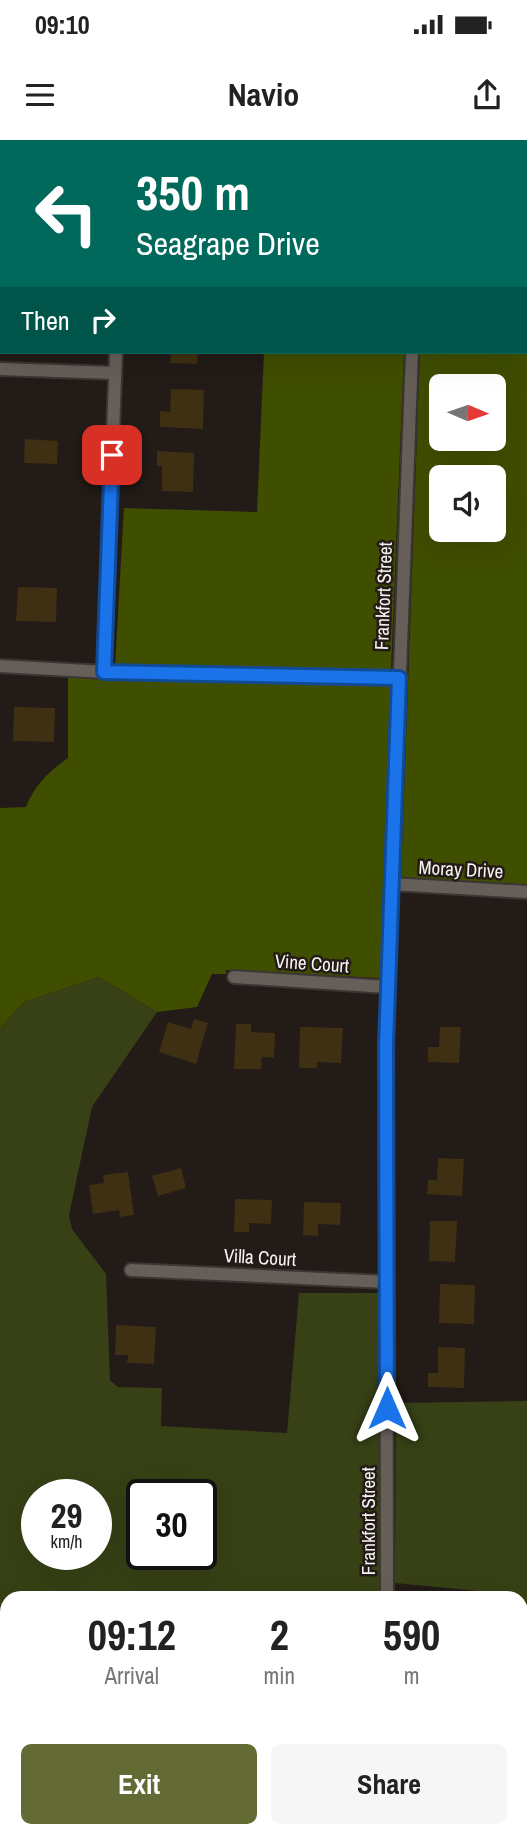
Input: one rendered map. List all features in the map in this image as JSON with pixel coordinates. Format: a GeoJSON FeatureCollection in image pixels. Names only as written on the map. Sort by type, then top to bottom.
{"type":"FeatureCollection","features":[{"type":"Feature","properties":{"kind":"street"},"geometry":{"type":"LineString","coordinates":[[104,672],[116,354]]}},
{"type":"Feature","properties":{"kind":"street","name":"Frankfort Street"},"geometry":{"type":"LineString","coordinates":[[387,1591],[388,987],[412,354]]}},
{"type":"Feature","properties":{"kind":"street"},"geometry":{"type":"LineString","coordinates":[[0,369],[115,373]]}},
{"type":"Feature","properties":{"kind":"street"},"geometry":{"type":"LineString","coordinates":[[0,666],[104,672],[399,678]]}},
{"type":"Feature","properties":{"kind":"street","name":"Moray Drive"},"geometry":{"type":"LineString","coordinates":[[392,884],[527,892]]}},
{"type":"Feature","properties":{"kind":"street","name":"Vine Court"},"geometry":{"type":"LineString","coordinates":[[233,977],[388,987]]}},
{"type":"Feature","properties":{"kind":"street","name":"Villa Court"},"geometry":{"type":"LineString","coordinates":[[131,1270],[387,1282]]}},
{"type":"Feature","properties":{"kind":"green space"},"geometry":{"type":"Polygon","coordinates":[[[264,354],[404,354],[391,671],[115,665],[124,508],[257,512],[264,354]]]}},
{"type":"Feature","properties":{"kind":"green space"},"geometry":{"type":"Polygon","coordinates":[[[420,354],[527,354],[527,885],[401,877],[420,354]]]}},
{"type":"Feature","properties":{"kind":"green space"},"geometry":{"type":"Polygon","coordinates":[[[68,677],[391,685],[381,978],[226,970],[226,974],[212,974],[197,1007],[157,1012],[99,977],[24,1002],[0,1028],[0,808],[26,807],[43,780],[68,758],[68,677]]]}},
{"type":"Feature","properties":{"kind":"green space"},"geometry":{"type":"Polygon","coordinates":[[[99,977],[157,1012],[92,1107],[69,1215],[72,1229],[106,1274],[110,1380],[118,1387],[162,1388],[161,1426],[287,1433],[299,1293],[379,1293],[379,1591],[0,1591],[0,1028],[24,1002],[99,977]]]}},
{"type":"Feature","properties":{"kind":"green space"},"geometry":{"type":"Polygon","coordinates":[[[527,1401],[527,1591],[479,1591],[395,1583],[396,1403],[527,1401]]]}},
{"type":"Feature","properties":{"kind":"building"},"geometry":{"type":"Polygon","coordinates":[[[171,354],[198,354],[197,364],[170,363],[171,354]]]}},
{"type":"Feature","properties":{"kind":"building"},"geometry":{"type":"Polygon","coordinates":[[[171,389],[204,390],[203,429],[160,427],[160,411],[170,412],[171,389]]]}},
{"type":"Feature","properties":{"kind":"building"},"geometry":{"type":"Polygon","coordinates":[[[25,439],[58,441],[57,464],[24,463],[25,439]]]}},
{"type":"Feature","properties":{"kind":"building"},"geometry":{"type":"Polygon","coordinates":[[[157,451],[194,453],[193,492],[162,491],[162,466],[157,466],[157,451]]]}},
{"type":"Feature","properties":{"kind":"building"},"geometry":{"type":"Polygon","coordinates":[[[18,587],[57,588],[56,622],[16,621],[18,587]]]}},
{"type":"Feature","properties":{"kind":"building"},"geometry":{"type":"Polygon","coordinates":[[[14,707],[55,708],[54,742],[13,741],[14,707]]]}},
{"type":"Feature","properties":{"kind":"building"},"geometry":{"type":"Polygon","coordinates":[[[194,1019],[208,1023],[196,1064],[159,1052],[168,1022],[191,1029],[194,1019]]]}},
{"type":"Feature","properties":{"kind":"building"},"geometry":{"type":"Polygon","coordinates":[[[236,1024],[251,1024],[251,1032],[275,1033],[274,1058],[262,1057],[261,1069],[234,1069],[236,1024]]]}},
{"type":"Feature","properties":{"kind":"building"},"geometry":{"type":"Polygon","coordinates":[[[300,1027],[343,1028],[341,1063],[317,1062],[317,1068],[299,1068],[300,1027]]]}},
{"type":"Feature","properties":{"kind":"building"},"geometry":{"type":"Polygon","coordinates":[[[440,1027],[461,1027],[459,1063],[428,1062],[428,1047],[439,1047],[440,1027]]]}},
{"type":"Feature","properties":{"kind":"building"},"geometry":{"type":"Polygon","coordinates":[[[438,1158],[464,1159],[462,1196],[427,1194],[428,1180],[437,1180],[438,1158]]]}},
{"type":"Feature","properties":{"kind":"building"},"geometry":{"type":"Polygon","coordinates":[[[181,1168],[186,1188],[158,1196],[152,1176],[181,1168]]]}},
{"type":"Feature","properties":{"kind":"building"},"geometry":{"type":"Polygon","coordinates":[[[128,1172],[134,1215],[120,1217],[119,1210],[93,1214],[89,1185],[104,1183],[103,1175],[128,1172]]]}},
{"type":"Feature","properties":{"kind":"building"},"geometry":{"type":"Polygon","coordinates":[[[235,1199],[272,1200],[271,1224],[249,1223],[249,1232],[234,1232],[235,1199]]]}},
{"type":"Feature","properties":{"kind":"building"},"geometry":{"type":"Polygon","coordinates":[[[304,1202],[341,1203],[340,1225],[318,1224],[318,1236],[303,1235],[304,1202]]]}},
{"type":"Feature","properties":{"kind":"building"},"geometry":{"type":"Polygon","coordinates":[[[430,1221],[457,1221],[455,1262],[429,1261],[430,1221]]]}},
{"type":"Feature","properties":{"kind":"building"},"geometry":{"type":"Polygon","coordinates":[[[440,1284],[475,1285],[474,1324],[439,1323],[440,1284]]]}},
{"type":"Feature","properties":{"kind":"building"},"geometry":{"type":"Polygon","coordinates":[[[116,1325],[156,1327],[154,1364],[127,1363],[128,1355],[115,1355],[116,1325]]]}},
{"type":"Feature","properties":{"kind":"building"},"geometry":{"type":"Polygon","coordinates":[[[438,1347],[465,1348],[464,1388],[428,1387],[428,1373],[438,1373],[438,1347]]]}},
{"type":"Feature","properties":{"kind":"route"},"geometry":{"type":"LineString","coordinates":[[112,455],[104,672],[399,678],[386,1046],[387,1408]]}}]}
